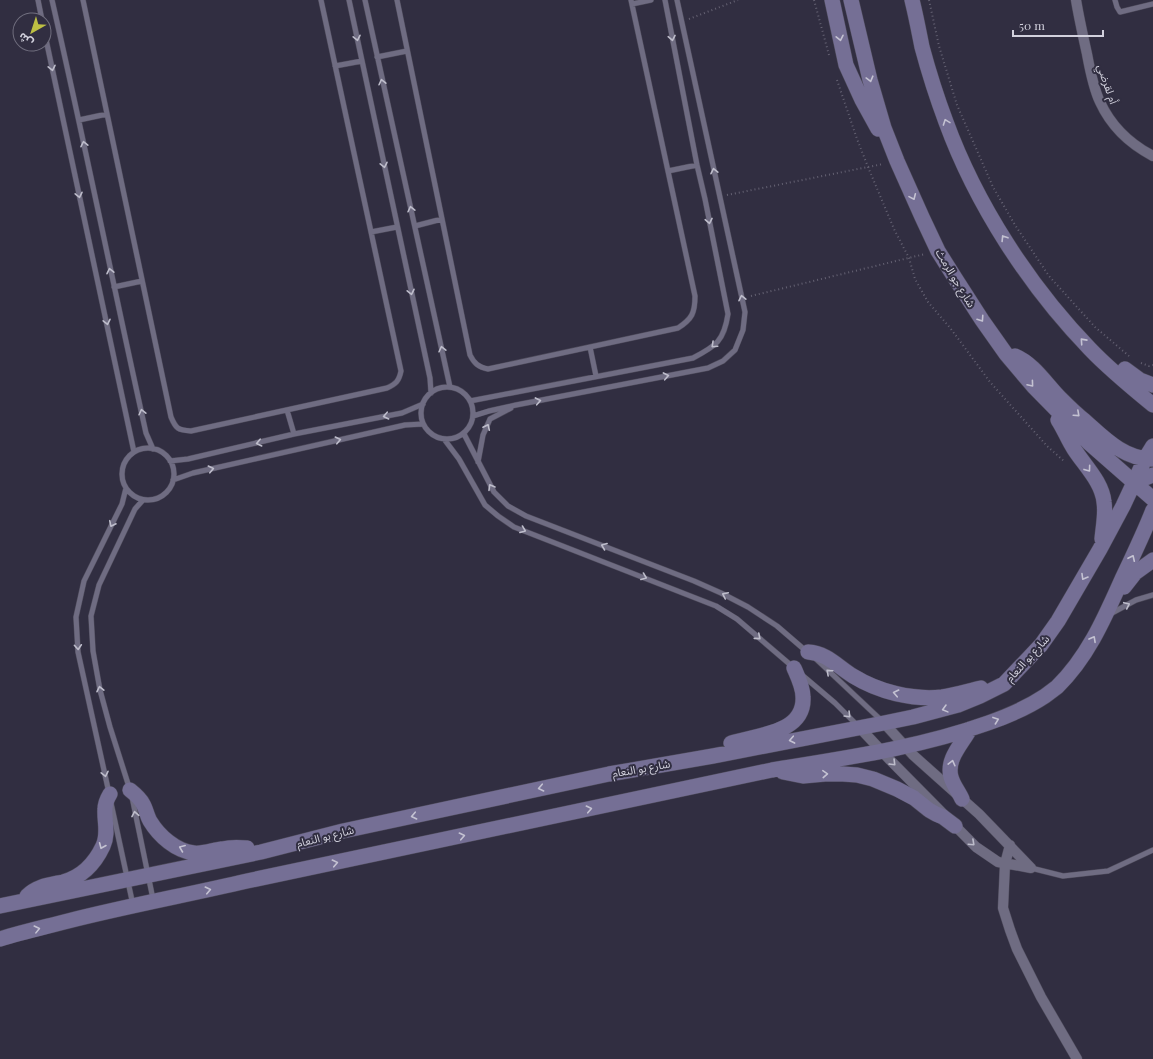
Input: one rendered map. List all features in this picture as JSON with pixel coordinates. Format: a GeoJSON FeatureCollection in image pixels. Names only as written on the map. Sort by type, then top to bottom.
{"type":"FeatureCollection","features":[{"type":"Feature","properties":{"kind":"street"},"geometry":{"type":"LineString","coordinates":[[832,0],[846,65],[862,100],[897,161]]}},
{"type":"Feature","properties":{"kind":"street","name":"شارع جو الرمث"},"geometry":{"type":"LineString","coordinates":[[851,0],[870,80],[884,128],[897,161],[938,251],[982,320],[1006,354],[1046,400],[1088,442],[1153,500]]}},
{"type":"Feature","properties":{"kind":"street"},"geometry":{"type":"LineString","coordinates":[[912,0],[923,48],[946,123],[982,201],[1005,240],[1034,282],[1068,325],[1113,372],[1153,405]]}},
{"type":"Feature","properties":{"kind":"street","name":"أم لقرضي"},"geometry":{"type":"LineString","coordinates":[[1076,0],[1092,80],[1100,102],[1117,129],[1132,142],[1153,156]]}},
{"type":"Feature","properties":{"kind":"street"},"geometry":{"type":"LineString","coordinates":[[1006,354],[1017,356],[1026,362],[1060,398],[1109,442],[1133,456],[1149,459]]}},
{"type":"Feature","properties":{"kind":"street"},"geometry":{"type":"LineString","coordinates":[[1100,358],[1125,370],[1140,380],[1153,385]]}},
{"type":"Feature","properties":{"kind":"street"},"geometry":{"type":"LineString","coordinates":[[1046,400],[1074,448],[1095,479],[1102,494],[1104,516],[1100,548]]}},
{"type":"Feature","properties":{"kind":"street","name":"شارع بو النعام"},"geometry":{"type":"LineString","coordinates":[[0,906],[261,852],[343,831],[609,774],[860,728],[913,717],[958,705],[1004,684],[1041,646],[1058,621],[1100,548],[1123,506],[1133,483],[1149,459],[1153,446]]}},
{"type":"Feature","properties":{"kind":"street"},"geometry":{"type":"LineString","coordinates":[[1133,483],[1153,475]]}},
{"type":"Feature","properties":{"kind":"street"},"geometry":{"type":"LineString","coordinates":[[0,939],[133,905],[772,770],[854,757],[932,741],[1011,715],[1031,705],[1056,688],[1072,671],[1091,644],[1148,524],[1153,510]]}},
{"type":"Feature","properties":{"kind":"street"},"geometry":{"type":"LineString","coordinates":[[1112,601],[1135,573],[1153,560]]}},
{"type":"Feature","properties":{"kind":"street"},"geometry":{"type":"LineString","coordinates":[[808,652],[831,659],[860,680],[881,689],[916,697],[942,697],[1004,684]]}},
{"type":"Feature","properties":{"kind":"street"},"geometry":{"type":"LineString","coordinates":[[713,756],[727,744],[778,730],[796,719],[803,704],[803,697],[802,688],[794,668]]}},
{"type":"Feature","properties":{"kind":"street"},"geometry":{"type":"LineString","coordinates":[[884,723],[925,767],[989,824],[1031,868]]}},
{"type":"Feature","properties":{"kind":"street"},"geometry":{"type":"LineString","coordinates":[[860,728],[976,846],[998,862],[1031,868]]}},
{"type":"Feature","properties":{"kind":"street"},"geometry":{"type":"LineString","coordinates":[[962,799],[953,781],[950,768],[952,760],[970,729]]}},
{"type":"Feature","properties":{"kind":"street"},"geometry":{"type":"LineString","coordinates":[[772,770],[802,776],[843,774],[857,775],[873,779],[898,789],[914,798],[955,826]]}},
{"type":"Feature","properties":{"kind":"street"},"geometry":{"type":"LineString","coordinates":[[130,790],[143,803],[154,827],[174,845],[194,853],[239,847],[261,852]]}},
{"type":"Feature","properties":{"kind":"street"},"geometry":{"type":"LineString","coordinates":[[22,901],[40,887],[63,882],[73,878],[88,868],[94,861],[104,844],[106,837],[107,829],[105,807],[110,794]]}},
{"type":"Feature","properties":{"kind":"street"},"geometry":{"type":"LineString","coordinates":[[1010,845],[1005,864],[1003,908],[1017,949],[1041,997],[1077,1059]]}},
{"type":"Feature","properties":{"kind":"lane"},"geometry":{"type":"LineString","coordinates":[[38,0],[40,12]]}},
{"type":"Feature","properties":{"kind":"lane"},"geometry":{"type":"LineString","coordinates":[[52,0],[146,433],[153,449]]}},
{"type":"Feature","properties":{"kind":"lane"},"geometry":{"type":"LineString","coordinates":[[83,0],[171,417],[175,426],[182,430],[191,431],[387,388],[398,382],[401,371],[321,0]]}},
{"type":"Feature","properties":{"kind":"lane"},"geometry":{"type":"LineString","coordinates":[[348,0],[430,378],[431,393]]}},
{"type":"Feature","properties":{"kind":"lane"},"geometry":{"type":"LineString","coordinates":[[365,0],[450,387]]}},
{"type":"Feature","properties":{"kind":"lane"},"geometry":{"type":"LineString","coordinates":[[397,0],[470,355],[474,363],[488,369],[678,328],[692,315],[695,306],[695,296],[631,2],[651,0]]}},
{"type":"Feature","properties":{"kind":"lane"},"geometry":{"type":"LineString","coordinates":[[470,401],[693,358],[708,350],[720,340],[726,328],[728,314],[665,0]]}},
{"type":"Feature","properties":{"kind":"lane"},"geometry":{"type":"LineString","coordinates":[[473,416],[516,405],[708,368],[723,361],[735,350],[743,330],[745,312],[677,0]]}},
{"type":"Feature","properties":{"kind":"lane"},"geometry":{"type":"LineString","coordinates":[[1115,0],[1120,12],[1153,4]]}},
{"type":"Feature","properties":{"kind":"lane"},"geometry":{"type":"LineString","coordinates":[[49,52],[134,452]]}},
{"type":"Feature","properties":{"kind":"lane"},"geometry":{"type":"LineString","coordinates":[[377,57],[408,52]]}},
{"type":"Feature","properties":{"kind":"lane"},"geometry":{"type":"LineString","coordinates":[[335,66],[362,61]]}},
{"type":"Feature","properties":{"kind":"lane"},"geometry":{"type":"LineString","coordinates":[[79,120],[107,114]]}},
{"type":"Feature","properties":{"kind":"lane"},"geometry":{"type":"LineString","coordinates":[[668,171],[697,165]]}},
{"type":"Feature","properties":{"kind":"lane"},"geometry":{"type":"LineString","coordinates":[[414,226],[442,219]]}},
{"type":"Feature","properties":{"kind":"lane"},"geometry":{"type":"LineString","coordinates":[[371,232],[397,227]]}},
{"type":"Feature","properties":{"kind":"lane"},"geometry":{"type":"LineString","coordinates":[[114,287],[142,281]]}},
{"type":"Feature","properties":{"kind":"lane"},"geometry":{"type":"LineString","coordinates":[[590,347],[596,376]]}},
{"type":"Feature","properties":{"kind":"lane"},"geometry":{"type":"LineString","coordinates":[[443,387],[450,387],[463,392],[470,401],[473,416],[472,423],[464,434],[458,438],[444,440],[438,438],[427,430],[423,424],[421,410],[423,404],[431,393],[443,387]]}},
{"type":"Feature","properties":{"kind":"lane"},"geometry":{"type":"LineString","coordinates":[[170,461],[188,459],[294,434],[402,413],[423,404]]}},
{"type":"Feature","properties":{"kind":"lane"},"geometry":{"type":"LineString","coordinates":[[478,463],[483,434],[490,419],[516,405]]}},
{"type":"Feature","properties":{"kind":"lane"},"geometry":{"type":"LineString","coordinates":[[287,410],[294,434]]}},
{"type":"Feature","properties":{"kind":"lane"},"geometry":{"type":"LineString","coordinates":[[174,480],[193,474],[405,425],[423,424]]}},
{"type":"Feature","properties":{"kind":"lane"},"geometry":{"type":"LineString","coordinates":[[464,434],[494,492],[508,506],[526,516],[694,581],[748,607],[777,626],[808,652],[884,723]]}},
{"type":"Feature","properties":{"kind":"lane"},"geometry":{"type":"LineString","coordinates":[[444,440],[459,459],[485,505],[498,516],[514,527],[716,606],[737,619],[835,703],[860,728]]}},
{"type":"Feature","properties":{"kind":"lane"},"geometry":{"type":"LineString","coordinates":[[147,448],[153,449],[160,452],[170,461],[174,473],[174,480],[167,492],[162,496],[156,499],[142,500],[126,488],[122,475],[123,469],[125,462],[134,452],[147,448]]}},
{"type":"Feature","properties":{"kind":"lane"},"geometry":{"type":"LineString","coordinates":[[126,488],[122,504],[84,581],[76,617],[78,652],[133,905]]}},
{"type":"Feature","properties":{"kind":"lane"},"geometry":{"type":"LineString","coordinates":[[142,500],[135,509],[99,585],[91,616],[93,651],[100,690],[130,790],[153,902]]}},
{"type":"Feature","properties":{"kind":"lane"},"geometry":{"type":"LineString","coordinates":[[1104,619],[1116,610],[1136,600],[1153,596]]}},
{"type":"Feature","properties":{"kind":"lane"},"geometry":{"type":"LineString","coordinates":[[1031,868],[1063,876],[1108,871],[1153,850]]}},
{"type":"Feature","properties":{"kind":"path"},"geometry":{"type":"LineString","coordinates":[[682,22],[738,0]]}},
{"type":"Feature","properties":{"kind":"path"},"geometry":{"type":"LineString","coordinates":[[814,0],[829,55]]}},
{"type":"Feature","properties":{"kind":"path"},"geometry":{"type":"LineString","coordinates":[[929,0],[939,46],[957,104],[993,187],[1015,225],[1049,276],[1095,327],[1130,357]]}},
{"type":"Feature","properties":{"kind":"path"},"geometry":{"type":"LineString","coordinates":[[836,77],[857,140],[868,167],[894,229],[909,258],[915,279],[928,302],[990,382],[1047,446],[1069,465]]}},
{"type":"Feature","properties":{"kind":"path"},"geometry":{"type":"LineString","coordinates":[[720,196],[897,161]]}},
{"type":"Feature","properties":{"kind":"path"},"geometry":{"type":"LineString","coordinates":[[742,298],[938,251]]}},
{"type":"Feature","properties":{"kind":"path"},"geometry":{"type":"LineString","coordinates":[[1139,363],[1149,366],[1153,365]]}}]}
